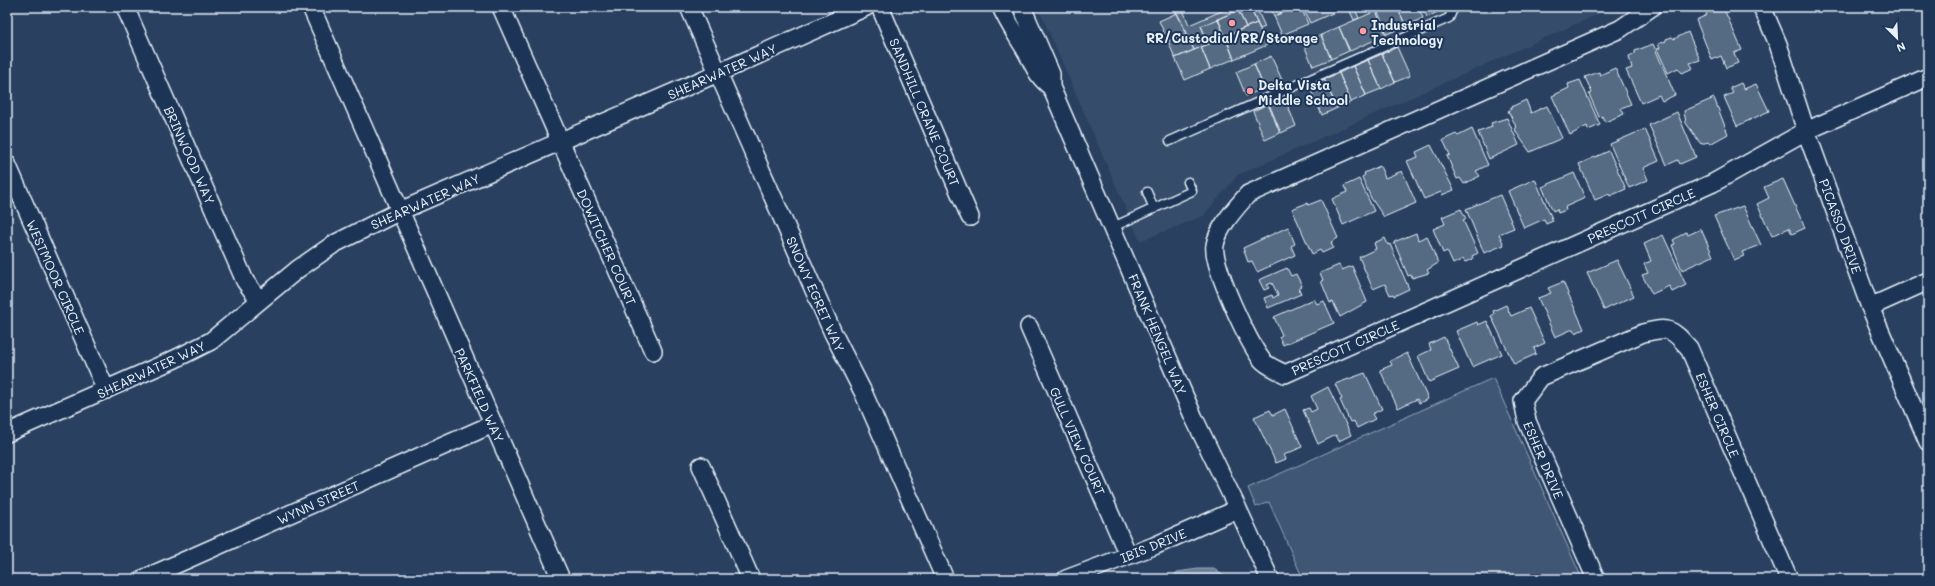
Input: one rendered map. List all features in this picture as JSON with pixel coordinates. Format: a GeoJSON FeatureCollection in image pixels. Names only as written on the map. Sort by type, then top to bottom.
{"type":"FeatureCollection","features":[{"type":"Feature","properties":{"kind":"street","name":"BRINWOOD WAY"},"geometry":{"type":"LineString","coordinates":[[125,7],[245,281],[259,300]]}},
{"type":"Feature","properties":{"kind":"street"},"geometry":{"type":"LineString","coordinates":[[310,7],[400,211]]}},
{"type":"Feature","properties":{"kind":"street","name":"DOWITCHER COURT"},"geometry":{"type":"LineString","coordinates":[[501,7],[653,351]]}},
{"type":"Feature","properties":{"kind":"street","name":"SNOWY EGRET WAY"},"geometry":{"type":"LineString","coordinates":[[689,7],[832,333],[863,392],[945,579]]}},
{"type":"Feature","properties":{"kind":"street","name":"SHEARWATER WAY"},"geometry":{"type":"LineString","coordinates":[[7,433],[175,359],[211,341],[259,300],[334,244],[400,211],[866,7]]}},
{"type":"Feature","properties":{"kind":"street","name":"SANDHILL CRANE COURT"},"geometry":{"type":"LineString","coordinates":[[880,7],[970,217]]}},
{"type":"Feature","properties":{"kind":"street","name":"FRANK HENGEL WAY"},"geometry":{"type":"LineString","coordinates":[[1001,7],[1007,21],[1024,47],[1040,79],[1051,87]]}},
{"type":"Feature","properties":{"kind":"street","name":"FRANK HENGEL WAY"},"geometry":{"type":"LineString","coordinates":[[1022,7],[1051,74],[1051,87],[1113,227],[1194,418],[1270,579]]}},
{"type":"Feature","properties":{"kind":"street","name":"PRESCOTT CIRCLE"},"geometry":{"type":"LineString","coordinates":[[1652,7],[1620,29],[1248,194],[1228,218],[1214,246],[1220,275],[1251,345],[1263,361],[1285,374],[1713,183],[1806,131]]}},
{"type":"Feature","properties":{"kind":"street","name":"PICASSO DRIVE"},"geometry":{"type":"LineString","coordinates":[[1762,7],[1778,44],[1806,131],[1870,307],[1928,442]]}},
{"type":"Feature","properties":{"kind":"street"},"geometry":{"type":"LineString","coordinates":[[1806,131],[1928,77]]}},
{"type":"Feature","properties":{"kind":"street","name":"WESTMOOR CIRCLE"},"geometry":{"type":"LineString","coordinates":[[7,164],[106,390]]}},
{"type":"Feature","properties":{"kind":"street","name":"PARKFIELD WAY"},"geometry":{"type":"LineString","coordinates":[[400,211],[561,579]]}},
{"type":"Feature","properties":{"kind":"street"},"geometry":{"type":"LineString","coordinates":[[1870,307],[1928,281]]}},
{"type":"Feature","properties":{"kind":"street","name":"GULL VIEW COURT"},"geometry":{"type":"LineString","coordinates":[[1029,327],[1128,555]]}},
{"type":"Feature","properties":{"kind":"street","name":"ESHER CIRCLE"},"geometry":{"type":"LineString","coordinates":[[1596,353],[1643,333],[1658,329],[1673,331],[1689,348],[1789,579]]}},
{"type":"Feature","properties":{"kind":"street","name":"ESHER DRIVE"},"geometry":{"type":"LineString","coordinates":[[1596,353],[1541,377],[1523,401],[1527,421],[1596,579]]}},
{"type":"Feature","properties":{"kind":"street","name":"WYNN STREET"},"geometry":{"type":"LineString","coordinates":[[143,579],[493,424]]}},
{"type":"Feature","properties":{"kind":"street"},"geometry":{"type":"LineString","coordinates":[[701,466],[751,579]]}},
{"type":"Feature","properties":{"kind":"street","name":"IBIS DRIVE"},"geometry":{"type":"LineString","coordinates":[[1066,579],[1154,546],[1238,509]]}},
{"type":"Feature","properties":{"kind":"lane"},"geometry":{"type":"LineString","coordinates":[[1170,141],[1449,18],[1454,7]]}},
{"type":"Feature","properties":{"kind":"lane"},"geometry":{"type":"LineString","coordinates":[[1113,227],[1192,191],[1188,182]]}},
{"type":"Feature","properties":{"kind":"lane"},"geometry":{"type":"LineString","coordinates":[[1147,192],[1154,209]]}},
{"type":"Feature","properties":{"kind":"shaded area","name":"Delta Vista Middle School"},"geometry":{"type":"Polygon","coordinates":[[[1038,7],[1614,7],[1238,175],[1203,216],[1140,241],[1038,7]]]}},
{"type":"Feature","properties":{"kind":"shaded area"},"geometry":{"type":"Polygon","coordinates":[[[1493,378],[1582,579],[1303,579],[1269,502],[1256,507],[1248,488],[1493,378]]]}},
{"type":"Feature","properties":{"kind":"shaded area"},"geometry":{"type":"Polygon","coordinates":[[[1198,569],[1214,569],[1228,579],[1172,579],[1177,572],[1198,569]]]}},
{"type":"Feature","properties":{"kind":"building"},"geometry":{"type":"Polygon","coordinates":[[[1174,7],[1182,7],[1189,25],[1231,7],[1246,7],[1201,26],[1209,44],[1194,50],[1174,7]]]}},
{"type":"Feature","properties":{"kind":"building"},"geometry":{"type":"Polygon","coordinates":[[[1250,7],[1257,23],[1246,27],[1238,10],[1250,7]]]}},
{"type":"Feature","properties":{"kind":"building"},"geometry":{"type":"Polygon","coordinates":[[[1250,7],[1256,7],[1265,27],[1260,29],[1250,7]]]}},
{"type":"Feature","properties":{"kind":"building"},"geometry":{"type":"Polygon","coordinates":[[[1270,7],[1296,7],[1274,16],[1270,7]]]}},
{"type":"Feature","properties":{"kind":"building"},"geometry":{"type":"Polygon","coordinates":[[[1296,7],[1301,7],[1308,24],[1282,35],[1274,16],[1296,7]]]}},
{"type":"Feature","properties":{"kind":"building"},"geometry":{"type":"Polygon","coordinates":[[[1303,7],[1334,7],[1335,12],[1310,23],[1303,7]]]}},
{"type":"Feature","properties":{"kind":"building"},"geometry":{"type":"Polygon","coordinates":[[[1348,7],[1354,7],[1359,18],[1354,20],[1348,7]]]}},
{"type":"Feature","properties":{"kind":"building"},"geometry":{"type":"Polygon","coordinates":[[[1384,7],[1397,7],[1406,26],[1387,34],[1377,10],[1384,7]]]}},
{"type":"Feature","properties":{"kind":"building"},"geometry":{"type":"Polygon","coordinates":[[[1397,7],[1418,7],[1423,18],[1406,26],[1397,7]]]}},
{"type":"Feature","properties":{"kind":"building"},"geometry":{"type":"Polygon","coordinates":[[[1423,7],[1445,7],[1446,8],[1427,17],[1423,7]]]}},
{"type":"Feature","properties":{"kind":"building"},"geometry":{"type":"Polygon","coordinates":[[[1712,7],[1723,7],[1742,50],[1734,53],[1738,63],[1726,68],[1721,56],[1712,60],[1696,20],[1707,15],[1705,10],[1712,7]]]}},
{"type":"Feature","properties":{"kind":"building","name":"RR/Custodial/RR/Storage"},"geometry":{"type":"Polygon","coordinates":[[[1238,10],[1246,27],[1225,36],[1218,19],[1238,10]]]}},
{"type":"Feature","properties":{"kind":"building","name":"Industrial Technology"},"geometry":{"type":"Polygon","coordinates":[[[1376,11],[1386,35],[1350,51],[1339,27],[1376,11]]]}},
{"type":"Feature","properties":{"kind":"building"},"geometry":{"type":"Polygon","coordinates":[[[1177,13],[1187,33],[1168,41],[1159,21],[1177,13]]]}},
{"type":"Feature","properties":{"kind":"building"},"geometry":{"type":"Polygon","coordinates":[[[1218,19],[1225,36],[1209,44],[1201,26],[1218,19]]]}},
{"type":"Feature","properties":{"kind":"building"},"geometry":{"type":"Polygon","coordinates":[[[1257,23],[1267,45],[1234,59],[1225,36],[1257,23]]]}},
{"type":"Feature","properties":{"kind":"building"},"geometry":{"type":"Polygon","coordinates":[[[1339,27],[1349,51],[1331,59],[1321,35],[1339,27]]]}},
{"type":"Feature","properties":{"kind":"building"},"geometry":{"type":"Polygon","coordinates":[[[1688,32],[1700,60],[1690,63],[1693,68],[1682,73],[1678,68],[1668,73],[1657,49],[1660,48],[1658,44],[1666,41],[1666,39],[1672,37],[1674,39],[1688,32]]]}},
{"type":"Feature","properties":{"kind":"building"},"geometry":{"type":"Polygon","coordinates":[[[1187,33],[1194,50],[1175,58],[1168,41],[1187,33]]]}},
{"type":"Feature","properties":{"kind":"building"},"geometry":{"type":"Polygon","coordinates":[[[1321,35],[1331,59],[1313,66],[1303,43],[1321,35]]]}},
{"type":"Feature","properties":{"kind":"building"},"geometry":{"type":"Polygon","coordinates":[[[1225,36],[1234,59],[1210,69],[1201,47],[1225,36]]]}},
{"type":"Feature","properties":{"kind":"building"},"geometry":{"type":"Polygon","coordinates":[[[1653,44],[1675,95],[1662,101],[1659,95],[1641,103],[1626,70],[1632,68],[1629,57],[1635,54],[1635,51],[1653,44]]]}},
{"type":"Feature","properties":{"kind":"building"},"geometry":{"type":"Polygon","coordinates":[[[1201,47],[1210,69],[1185,80],[1175,58],[1201,47]]]}},
{"type":"Feature","properties":{"kind":"building"},"geometry":{"type":"Polygon","coordinates":[[[1397,47],[1410,76],[1395,82],[1382,54],[1397,47]]]}},
{"type":"Feature","properties":{"kind":"building"},"geometry":{"type":"Polygon","coordinates":[[[1382,54],[1395,82],[1381,89],[1368,60],[1382,54]]]}},
{"type":"Feature","properties":{"kind":"building"},"geometry":{"type":"Polygon","coordinates":[[[1271,56],[1282,80],[1264,88],[1254,64],[1271,56]]]}},
{"type":"Feature","properties":{"kind":"building"},"geometry":{"type":"Polygon","coordinates":[[[1368,60],[1381,89],[1366,95],[1353,66],[1368,60]]]}},
{"type":"Feature","properties":{"kind":"building"},"geometry":{"type":"Polygon","coordinates":[[[1254,64],[1264,88],[1246,96],[1236,72],[1254,64]]]}},
{"type":"Feature","properties":{"kind":"building"},"geometry":{"type":"Polygon","coordinates":[[[1353,66],[1366,95],[1351,102],[1339,73],[1353,66]]]}},
{"type":"Feature","properties":{"kind":"building"},"geometry":{"type":"Polygon","coordinates":[[[1615,68],[1631,104],[1621,108],[1624,114],[1605,122],[1602,116],[1599,117],[1589,94],[1592,93],[1585,77],[1599,72],[1600,75],[1615,68]]]}},
{"type":"Feature","properties":{"kind":"building"},"geometry":{"type":"Polygon","coordinates":[[[1339,73],[1351,102],[1337,108],[1324,79],[1339,73]]]}},
{"type":"Feature","properties":{"kind":"building"},"geometry":{"type":"Polygon","coordinates":[[[1324,79],[1337,108],[1322,115],[1309,86],[1324,79]]]}},
{"type":"Feature","properties":{"kind":"building"},"geometry":{"type":"Polygon","coordinates":[[[1580,80],[1600,125],[1588,130],[1587,126],[1570,135],[1552,96],[1569,88],[1568,84],[1580,80]]]}},
{"type":"Feature","properties":{"kind":"building"},"geometry":{"type":"Polygon","coordinates":[[[1741,83],[1744,89],[1756,84],[1769,111],[1737,126],[1724,97],[1733,93],[1730,88],[1741,83]]]}},
{"type":"Feature","properties":{"kind":"building"},"geometry":{"type":"Polygon","coordinates":[[[1284,97],[1296,126],[1281,133],[1269,104],[1284,97]]]}},
{"type":"Feature","properties":{"kind":"building"},"geometry":{"type":"Polygon","coordinates":[[[1714,98],[1728,134],[1710,144],[1708,142],[1701,144],[1686,123],[1684,111],[1714,98]]]}},
{"type":"Feature","properties":{"kind":"building"},"geometry":{"type":"Polygon","coordinates":[[[1526,100],[1531,113],[1547,106],[1562,138],[1530,152],[1516,132],[1515,124],[1508,111],[1511,107],[1526,100]]]}},
{"type":"Feature","properties":{"kind":"building"},"geometry":{"type":"Polygon","coordinates":[[[1268,104],[1280,133],[1265,140],[1253,111],[1268,104]]]}},
{"type":"Feature","properties":{"kind":"building"},"geometry":{"type":"Polygon","coordinates":[[[1677,112],[1696,157],[1680,164],[1678,160],[1667,165],[1649,125],[1677,112]]]}},
{"type":"Feature","properties":{"kind":"building"},"geometry":{"type":"Polygon","coordinates":[[[1507,118],[1519,145],[1489,159],[1478,132],[1492,127],[1491,123],[1507,118]]]}},
{"type":"Feature","properties":{"kind":"building"},"geometry":{"type":"Polygon","coordinates":[[[1472,129],[1488,165],[1476,171],[1480,176],[1464,184],[1460,178],[1457,179],[1447,156],[1450,155],[1443,140],[1456,134],[1458,136],[1472,129]]]}},
{"type":"Feature","properties":{"kind":"building"},"geometry":{"type":"Polygon","coordinates":[[[1645,129],[1659,161],[1643,168],[1648,180],[1629,188],[1610,144],[1645,129]]]}},
{"type":"Feature","properties":{"kind":"building"},"geometry":{"type":"Polygon","coordinates":[[[1431,145],[1454,190],[1442,195],[1441,192],[1424,199],[1407,161],[1418,157],[1416,152],[1431,145]]]}},
{"type":"Feature","properties":{"kind":"building"},"geometry":{"type":"Polygon","coordinates":[[[1609,151],[1626,189],[1610,196],[1609,194],[1595,200],[1579,164],[1609,151]]]}},
{"type":"Feature","properties":{"kind":"building"},"geometry":{"type":"Polygon","coordinates":[[[1380,166],[1385,178],[1402,171],[1416,203],[1384,217],[1371,198],[1362,177],[1365,175],[1364,173],[1380,166]]]}},
{"type":"Feature","properties":{"kind":"building"},"geometry":{"type":"Polygon","coordinates":[[[1574,173],[1585,198],[1565,207],[1566,210],[1558,213],[1557,209],[1553,211],[1542,187],[1574,173]]]}},
{"type":"Feature","properties":{"kind":"building"},"geometry":{"type":"Polygon","coordinates":[[[1359,179],[1374,211],[1343,225],[1332,199],[1347,192],[1344,186],[1359,179]]]}},
{"type":"Feature","properties":{"kind":"building"},"geometry":{"type":"Polygon","coordinates":[[[1535,179],[1553,221],[1546,224],[1544,219],[1524,228],[1508,191],[1535,179]]]}},
{"type":"Feature","properties":{"kind":"building"},"geometry":{"type":"Polygon","coordinates":[[[1783,179],[1805,228],[1792,234],[1789,228],[1772,236],[1757,204],[1769,198],[1764,187],[1783,179]]]}},
{"type":"Feature","properties":{"kind":"building"},"geometry":{"type":"Polygon","coordinates":[[[1500,195],[1514,228],[1499,234],[1504,245],[1484,253],[1466,209],[1500,195]]]}},
{"type":"Feature","properties":{"kind":"building"},"geometry":{"type":"Polygon","coordinates":[[[1321,200],[1338,238],[1331,242],[1333,248],[1322,253],[1320,250],[1312,254],[1292,209],[1307,203],[1308,205],[1321,200]]]}},
{"type":"Feature","properties":{"kind":"building"},"geometry":{"type":"Polygon","coordinates":[[[1743,206],[1761,245],[1742,252],[1744,256],[1734,260],[1714,216],[1743,206]]]}},
{"type":"Feature","properties":{"kind":"building"},"geometry":{"type":"Polygon","coordinates":[[[1461,209],[1466,219],[1463,220],[1478,253],[1472,256],[1473,259],[1465,262],[1463,259],[1453,264],[1447,251],[1443,253],[1433,229],[1445,224],[1442,217],[1461,209]]]}},
{"type":"Feature","properties":{"kind":"building"},"geometry":{"type":"Polygon","coordinates":[[[1288,227],[1295,244],[1291,246],[1295,255],[1257,272],[1252,261],[1248,262],[1243,248],[1288,227]]]}},
{"type":"Feature","properties":{"kind":"building"},"geometry":{"type":"Polygon","coordinates":[[[1701,229],[1713,256],[1682,270],[1672,245],[1675,244],[1673,240],[1686,232],[1688,235],[1701,229]]]}},
{"type":"Feature","properties":{"kind":"building"},"geometry":{"type":"Polygon","coordinates":[[[1416,233],[1418,240],[1427,236],[1438,263],[1427,270],[1429,273],[1412,278],[1411,275],[1408,276],[1394,242],[1416,233]]]}},
{"type":"Feature","properties":{"kind":"building"},"geometry":{"type":"Polygon","coordinates":[[[1663,235],[1686,285],[1672,292],[1669,286],[1652,294],[1642,275],[1648,273],[1644,264],[1651,261],[1644,244],[1663,235]]]}},
{"type":"Feature","properties":{"kind":"building"},"geometry":{"type":"Polygon","coordinates":[[[1385,238],[1388,245],[1390,244],[1409,289],[1394,296],[1393,294],[1390,295],[1385,284],[1373,289],[1359,257],[1376,249],[1374,243],[1385,238]]]}},
{"type":"Feature","properties":{"kind":"building"},"geometry":{"type":"Polygon","coordinates":[[[1617,260],[1634,296],[1604,310],[1587,273],[1617,260]]]}},
{"type":"Feature","properties":{"kind":"building"},"geometry":{"type":"Polygon","coordinates":[[[1339,265],[1342,270],[1352,266],[1367,302],[1340,317],[1333,302],[1330,303],[1321,281],[1323,280],[1320,273],[1339,265]]]}},
{"type":"Feature","properties":{"kind":"building"},"geometry":{"type":"Polygon","coordinates":[[[1287,268],[1291,276],[1296,274],[1302,286],[1299,288],[1301,294],[1268,308],[1264,298],[1272,295],[1273,298],[1278,295],[1272,283],[1267,285],[1269,288],[1264,290],[1259,280],[1287,268]]]}},
{"type":"Feature","properties":{"kind":"building"},"geometry":{"type":"Polygon","coordinates":[[[1563,282],[1584,329],[1575,333],[1573,329],[1555,337],[1538,298],[1551,293],[1548,288],[1563,282]]]}},
{"type":"Feature","properties":{"kind":"building"},"geometry":{"type":"Polygon","coordinates":[[[1314,299],[1317,304],[1324,301],[1334,323],[1283,345],[1279,337],[1282,335],[1274,317],[1314,299]]]}},
{"type":"Feature","properties":{"kind":"building"},"geometry":{"type":"Polygon","coordinates":[[[1506,305],[1511,316],[1529,308],[1545,343],[1534,348],[1536,354],[1514,364],[1491,316],[1494,314],[1493,311],[1506,305]]]}},
{"type":"Feature","properties":{"kind":"building"},"geometry":{"type":"Polygon","coordinates":[[[1487,321],[1502,354],[1472,367],[1456,331],[1477,322],[1478,325],[1487,321]]]}},
{"type":"Feature","properties":{"kind":"building"},"geometry":{"type":"Polygon","coordinates":[[[1444,337],[1459,369],[1429,382],[1418,356],[1431,350],[1429,344],[1444,337]]]}},
{"type":"Feature","properties":{"kind":"building"},"geometry":{"type":"Polygon","coordinates":[[[1407,353],[1428,399],[1419,403],[1417,399],[1398,408],[1380,370],[1392,365],[1390,361],[1407,353]]]}},
{"type":"Feature","properties":{"kind":"building"},"geometry":{"type":"Polygon","coordinates":[[[1365,373],[1382,409],[1372,414],[1375,419],[1357,428],[1354,421],[1350,422],[1340,400],[1342,399],[1335,384],[1365,373]]]}},
{"type":"Feature","properties":{"kind":"building"},"geometry":{"type":"Polygon","coordinates":[[[1328,387],[1351,435],[1339,441],[1336,435],[1318,444],[1303,410],[1309,408],[1311,412],[1317,409],[1311,396],[1328,387]]]}},
{"type":"Feature","properties":{"kind":"building"},"geometry":{"type":"Polygon","coordinates":[[[1285,409],[1302,447],[1284,455],[1286,459],[1276,463],[1254,417],[1270,410],[1273,415],[1285,409]]]}},
{"type":"Feature","properties":{"kind":"place","name":"RR/Custodial/RR/Storage"},"geometry":{"type":"Point","coordinates":[1232,23]}},
{"type":"Feature","properties":{"kind":"place","name":"Industrial Technology"},"geometry":{"type":"Point","coordinates":[1363,31]}},
{"type":"Feature","properties":{"kind":"place","name":"Delta Vista Middle School"},"geometry":{"type":"Point","coordinates":[1250,91]}}]}
